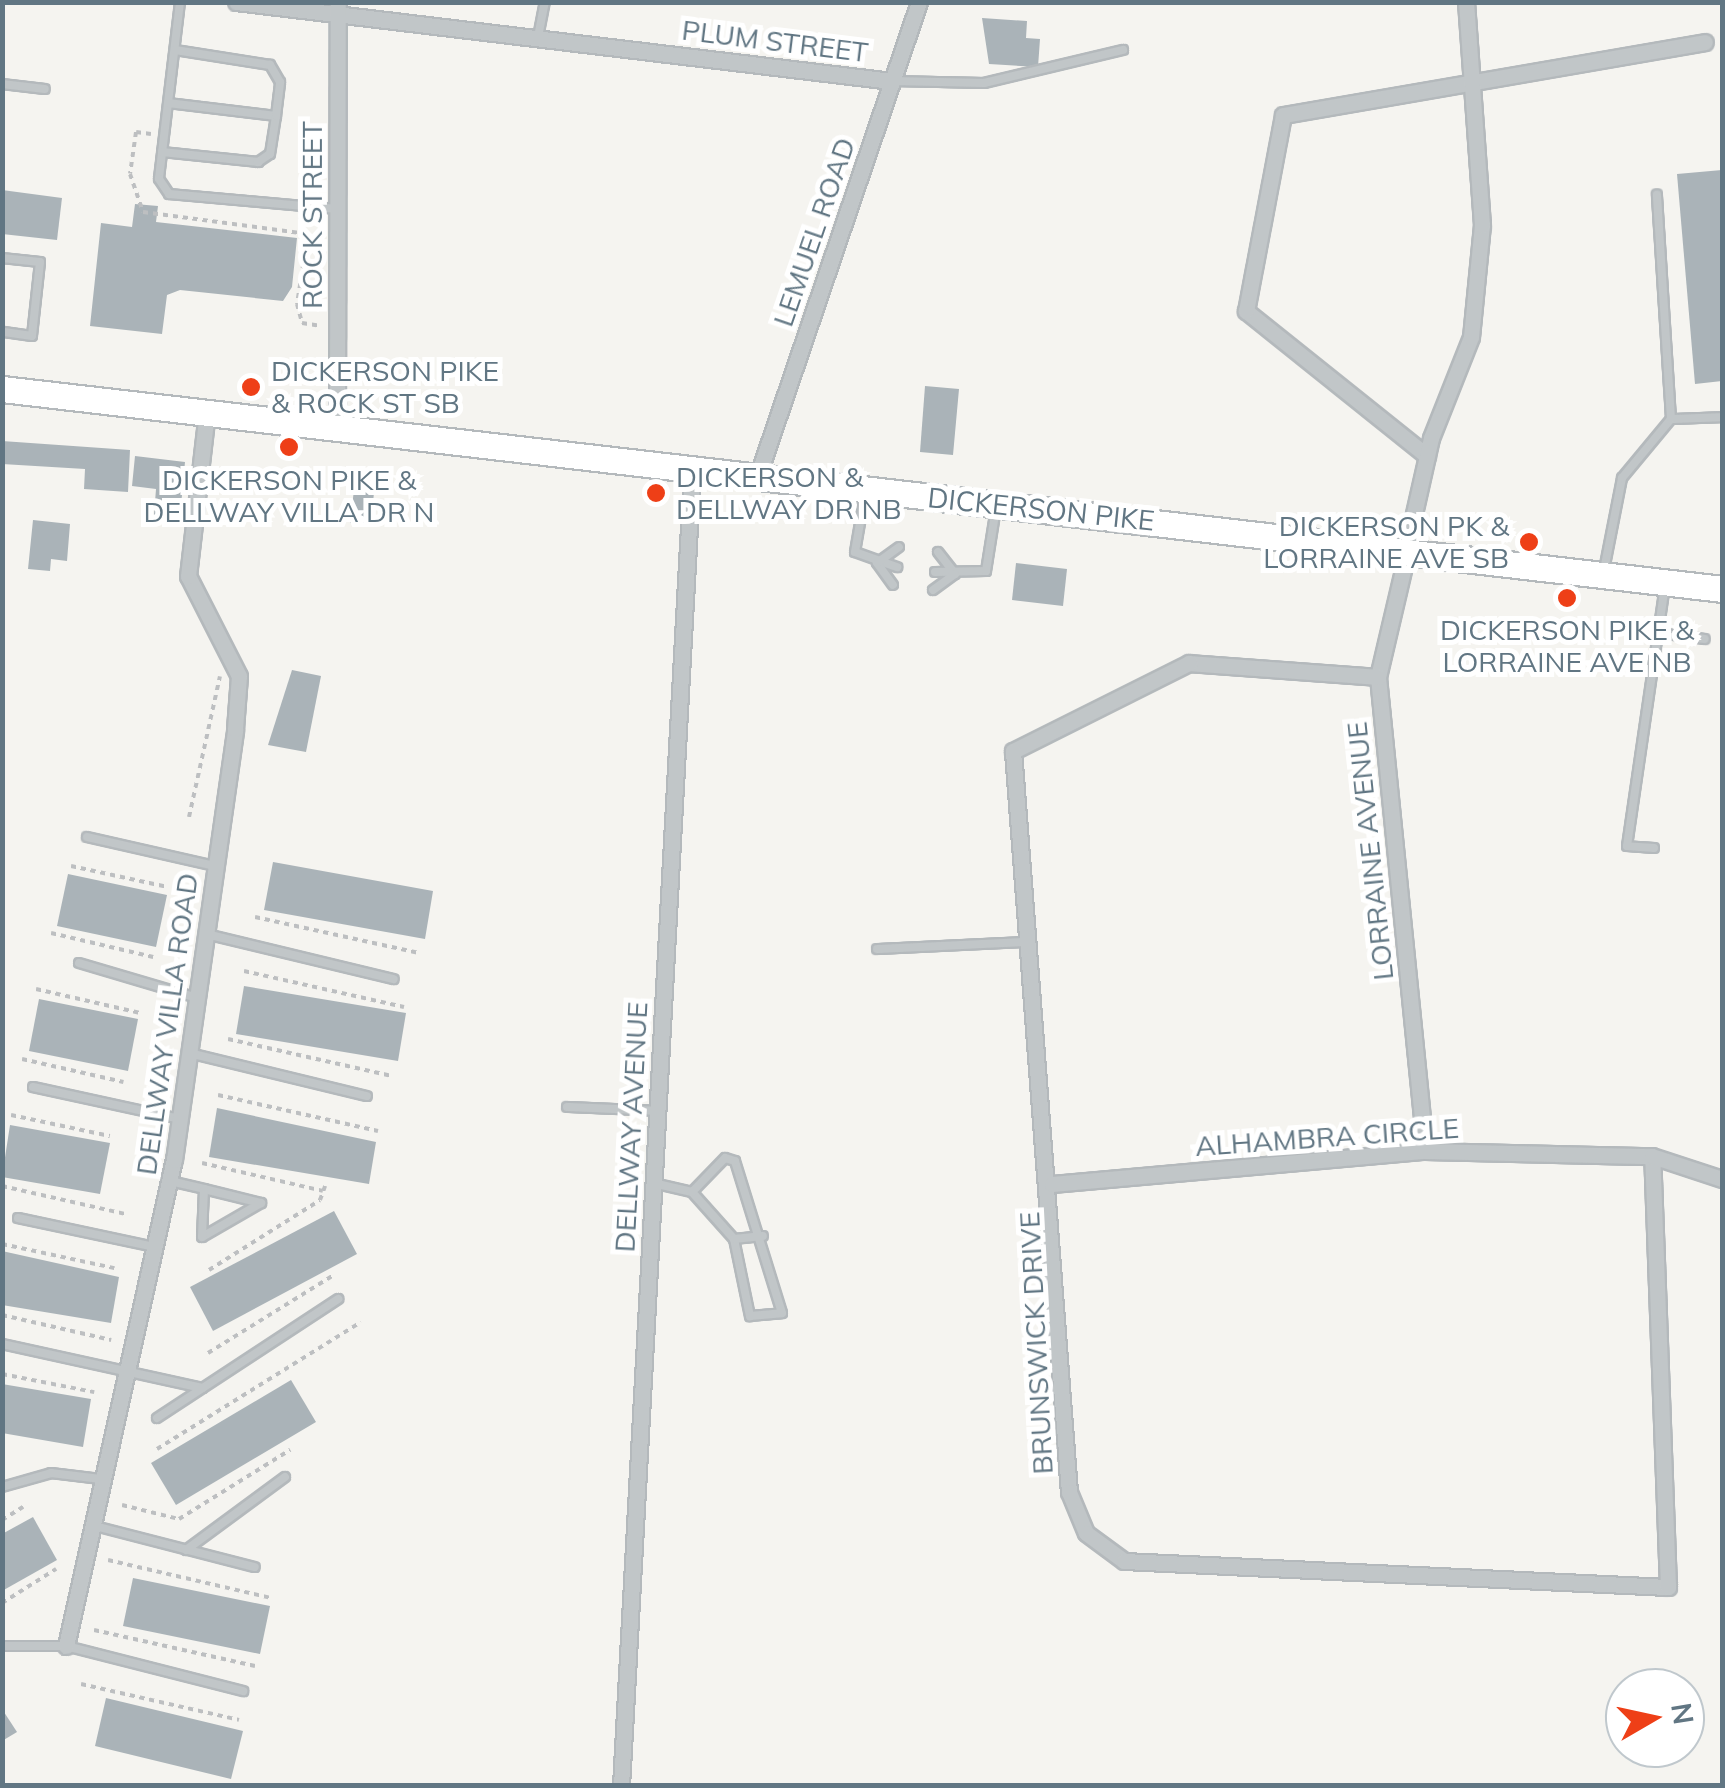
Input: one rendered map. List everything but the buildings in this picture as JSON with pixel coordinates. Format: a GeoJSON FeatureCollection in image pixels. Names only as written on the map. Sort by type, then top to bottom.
{"type":"FeatureCollection","features":[{"type":"Feature","properties":{"kind":"main road","name":"DICKERSON PIKE"},"geometry":{"type":"LineString","coordinates":[[2,389],[757,478],[1407,549],[1722,589]]}},
{"type":"Feature","properties":{"kind":"street","name":"PLUM STREET"},"geometry":{"type":"LineString","coordinates":[[236,2],[338,10],[892,81]]}},
{"type":"Feature","properties":{"kind":"street","name":"LEMUEL ROAD"},"geometry":{"type":"LineString","coordinates":[[757,478],[919,2]]}},
{"type":"Feature","properties":{"kind":"street","name":"LORRAINE AVENUE"},"geometry":{"type":"LineString","coordinates":[[1425,1151],[1378,677],[1427,456],[1471,338],[1482,226],[1468,88],[1466,2]]}},
{"type":"Feature","properties":{"kind":"street","name":"ROCK STREET"},"geometry":{"type":"LineString","coordinates":[[337,428],[338,10]]}},
{"type":"Feature","properties":{"kind":"street"},"geometry":{"type":"LineString","coordinates":[[1427,456],[1246,311],[1282,116],[1468,88],[1705,42]]}},
{"type":"Feature","properties":{"kind":"street","name":"DELLWAY VILLA ROAD"},"geometry":{"type":"LineString","coordinates":[[66,1646],[170,1181],[239,676],[188,576],[207,413]]}},
{"type":"Feature","properties":{"kind":"street","name":"DELLWAY AVENUE"},"geometry":{"type":"LineString","coordinates":[[621,1786],[692,470]]}},
{"type":"Feature","properties":{"kind":"street","name":"BRUNSWICK DRIVE"},"geometry":{"type":"LineString","coordinates":[[1378,677],[1190,663],[1014,751],[1052,1184],[1069,1492],[1086,1533],[1124,1560],[1668,1587],[1652,1156]]}},
{"type":"Feature","properties":{"kind":"street","name":"ALHAMBRA CIRCLE"},"geometry":{"type":"LineString","coordinates":[[1052,1184],[1425,1151],[1652,1156],[1722,1179]]}},
{"type":"Feature","properties":{"kind":"lane"},"geometry":{"type":"LineString","coordinates":[[180,2],[159,179],[182,200],[338,209]]}},
{"type":"Feature","properties":{"kind":"lane"},"geometry":{"type":"LineString","coordinates":[[538,38],[544,2]]}},
{"type":"Feature","properties":{"kind":"lane"},"geometry":{"type":"LineString","coordinates":[[162,152],[258,162],[270,154],[280,82],[270,66],[174,50]]}},
{"type":"Feature","properties":{"kind":"lane"},"geometry":{"type":"LineString","coordinates":[[892,81],[984,83],[1122,50]]}},
{"type":"Feature","properties":{"kind":"lane"},"geometry":{"type":"LineString","coordinates":[[2,84],[46,89]]}},
{"type":"Feature","properties":{"kind":"lane"},"geometry":{"type":"LineString","coordinates":[[168,102],[276,116]]}},
{"type":"Feature","properties":{"kind":"lane"},"geometry":{"type":"LineString","coordinates":[[1603,574],[1622,478],[1671,420],[1658,194]]}},
{"type":"Feature","properties":{"kind":"lane"},"geometry":{"type":"LineString","coordinates":[[2,258],[40,262],[32,336],[2,332]]}},
{"type":"Feature","properties":{"kind":"lane"},"geometry":{"type":"LineString","coordinates":[[1671,420],[1722,417]]}},
{"type":"Feature","properties":{"kind":"lane"},"geometry":{"type":"LineString","coordinates":[[866,490],[855,552],[897,567]]}},
{"type":"Feature","properties":{"kind":"lane"},"geometry":{"type":"LineString","coordinates":[[935,572],[986,571],[997,504]]}},
{"type":"Feature","properties":{"kind":"lane"},"geometry":{"type":"LineString","coordinates":[[877,563],[899,548]]}},
{"type":"Feature","properties":{"kind":"lane"},"geometry":{"type":"LineString","coordinates":[[938,552],[955,574]]}},
{"type":"Feature","properties":{"kind":"lane"},"geometry":{"type":"LineString","coordinates":[[877,563],[894,585]]}},
{"type":"Feature","properties":{"kind":"lane"},"geometry":{"type":"LineString","coordinates":[[933,590],[955,574]]}},
{"type":"Feature","properties":{"kind":"lane"},"geometry":{"type":"LineString","coordinates":[[1654,848],[1627,846],[1666,582]]}},
{"type":"Feature","properties":{"kind":"lane"},"geometry":{"type":"LineString","coordinates":[[1658,633],[1705,639]]}},
{"type":"Feature","properties":{"kind":"lane"},"geometry":{"type":"LineString","coordinates":[[88,837],[216,866]]}},
{"type":"Feature","properties":{"kind":"lane"},"geometry":{"type":"LineString","coordinates":[[206,934],[394,978]]}},
{"type":"Feature","properties":{"kind":"lane"},"geometry":{"type":"LineString","coordinates":[[878,949],[1030,942]]}},
{"type":"Feature","properties":{"kind":"lane"},"geometry":{"type":"LineString","coordinates":[[79,964],[197,998]]}},
{"type":"Feature","properties":{"kind":"lane"},"geometry":{"type":"LineString","coordinates":[[189,1053],[367,1096]]}},
{"type":"Feature","properties":{"kind":"lane"},"geometry":{"type":"LineString","coordinates":[[34,1087],[180,1119]]}},
{"type":"Feature","properties":{"kind":"lane"},"geometry":{"type":"LineString","coordinates":[[567,1107],[657,1111]]}},
{"type":"Feature","properties":{"kind":"lane"},"geometry":{"type":"LineString","coordinates":[[654,1183],[692,1192],[734,1238],[750,1316],[782,1313],[763,1236],[736,1161],[726,1158],[692,1192]]}},
{"type":"Feature","properties":{"kind":"lane"},"geometry":{"type":"LineString","coordinates":[[170,1181],[204,1189],[261,1204],[202,1237],[204,1189]]}},
{"type":"Feature","properties":{"kind":"lane"},"geometry":{"type":"LineString","coordinates":[[18,1218],[154,1248]]}},
{"type":"Feature","properties":{"kind":"lane"},"geometry":{"type":"LineString","coordinates":[[734,1238],[763,1236]]}},
{"type":"Feature","properties":{"kind":"lane"},"geometry":{"type":"LineString","coordinates":[[157,1418],[338,1299]]}},
{"type":"Feature","properties":{"kind":"lane"},"geometry":{"type":"LineString","coordinates":[[2,1344],[202,1388]]}},
{"type":"Feature","properties":{"kind":"lane"},"geometry":{"type":"LineString","coordinates":[[2,1487],[52,1473],[101,1479]]}},
{"type":"Feature","properties":{"kind":"lane"},"geometry":{"type":"LineString","coordinates":[[186,1550],[285,1477]]}},
{"type":"Feature","properties":{"kind":"lane"},"geometry":{"type":"LineString","coordinates":[[91,1525],[255,1568]]}},
{"type":"Feature","properties":{"kind":"lane"},"geometry":{"type":"LineString","coordinates":[[2,1646],[66,1646],[243,1691]]}},
{"type":"Feature","properties":{"kind":"path"},"geometry":{"type":"LineString","coordinates":[[189,818],[220,676]]}},
{"type":"Feature","properties":{"kind":"path"},"geometry":{"type":"LineString","coordinates":[[71,866],[168,887]]}},
{"type":"Feature","properties":{"kind":"path"},"geometry":{"type":"LineString","coordinates":[[255,917],[419,952]]}},
{"type":"Feature","properties":{"kind":"path"},"geometry":{"type":"LineString","coordinates":[[52,933],[153,957]]}},
{"type":"Feature","properties":{"kind":"path"},"geometry":{"type":"LineString","coordinates":[[244,971],[404,1007]]}},
{"type":"Feature","properties":{"kind":"path"},"geometry":{"type":"LineString","coordinates":[[36,988],[140,1013]]}},
{"type":"Feature","properties":{"kind":"path"},"geometry":{"type":"LineString","coordinates":[[228,1040],[392,1076]]}},
{"type":"Feature","properties":{"kind":"path"},"geometry":{"type":"LineString","coordinates":[[22,1059],[123,1082]]}},
{"type":"Feature","properties":{"kind":"path"},"geometry":{"type":"LineString","coordinates":[[218,1095],[378,1131]]}},
{"type":"Feature","properties":{"kind":"path"},"geometry":{"type":"LineString","coordinates":[[11,1115],[110,1136]]}},
{"type":"Feature","properties":{"kind":"path"},"geometry":{"type":"LineString","coordinates":[[202,1163],[324,1188],[210,1270]]}},
{"type":"Feature","properties":{"kind":"path"},"geometry":{"type":"LineString","coordinates":[[2,1186],[125,1214]]}},
{"type":"Feature","properties":{"kind":"path"},"geometry":{"type":"LineString","coordinates":[[2,1244],[114,1268]]}},
{"type":"Feature","properties":{"kind":"path"},"geometry":{"type":"LineString","coordinates":[[208,1353],[334,1275]]}},
{"type":"Feature","properties":{"kind":"path"},"geometry":{"type":"LineString","coordinates":[[2,1316],[110,1340]]}},
{"type":"Feature","properties":{"kind":"path"},"geometry":{"type":"LineString","coordinates":[[157,1449],[361,1322]]}},
{"type":"Feature","properties":{"kind":"path"},"geometry":{"type":"LineString","coordinates":[[2,1374],[94,1392]]}},
{"type":"Feature","properties":{"kind":"path"},"geometry":{"type":"LineString","coordinates":[[122,1505],[180,1519],[290,1450]]}},
{"type":"Feature","properties":{"kind":"path"},"geometry":{"type":"LineString","coordinates":[[2,1520],[23,1507]]}},
{"type":"Feature","properties":{"kind":"path"},"geometry":{"type":"LineString","coordinates":[[108,1560],[271,1598]]}},
{"type":"Feature","properties":{"kind":"path"},"geometry":{"type":"LineString","coordinates":[[2,1603],[56,1569]]}},
{"type":"Feature","properties":{"kind":"path"},"geometry":{"type":"LineString","coordinates":[[94,1630],[255,1666]]}},
{"type":"Feature","properties":{"kind":"path"},"geometry":{"type":"LineString","coordinates":[[81,1684],[239,1720]]}},
{"type":"Feature","properties":{"kind":"place","name":"DICKERSON PIKE & ROCK ST SB"},"geometry":{"type":"Point","coordinates":[251,387]}},
{"type":"Feature","properties":{"kind":"place","name":"DICKERSON PIKE & DELLWAY VILLA DR N"},"geometry":{"type":"Point","coordinates":[289,447]}},
{"type":"Feature","properties":{"kind":"place","name":"DICKERSON & DELLWAY DR NB"},"geometry":{"type":"Point","coordinates":[656,493]}},
{"type":"Feature","properties":{"kind":"place","name":"DICKERSON PK & LORRAINE AVE SB"},"geometry":{"type":"Point","coordinates":[1529,542]}},
{"type":"Feature","properties":{"kind":"place","name":"DICKERSON PIKE & LORRAINE AVE NB"},"geometry":{"type":"Point","coordinates":[1567,598]}}]}
